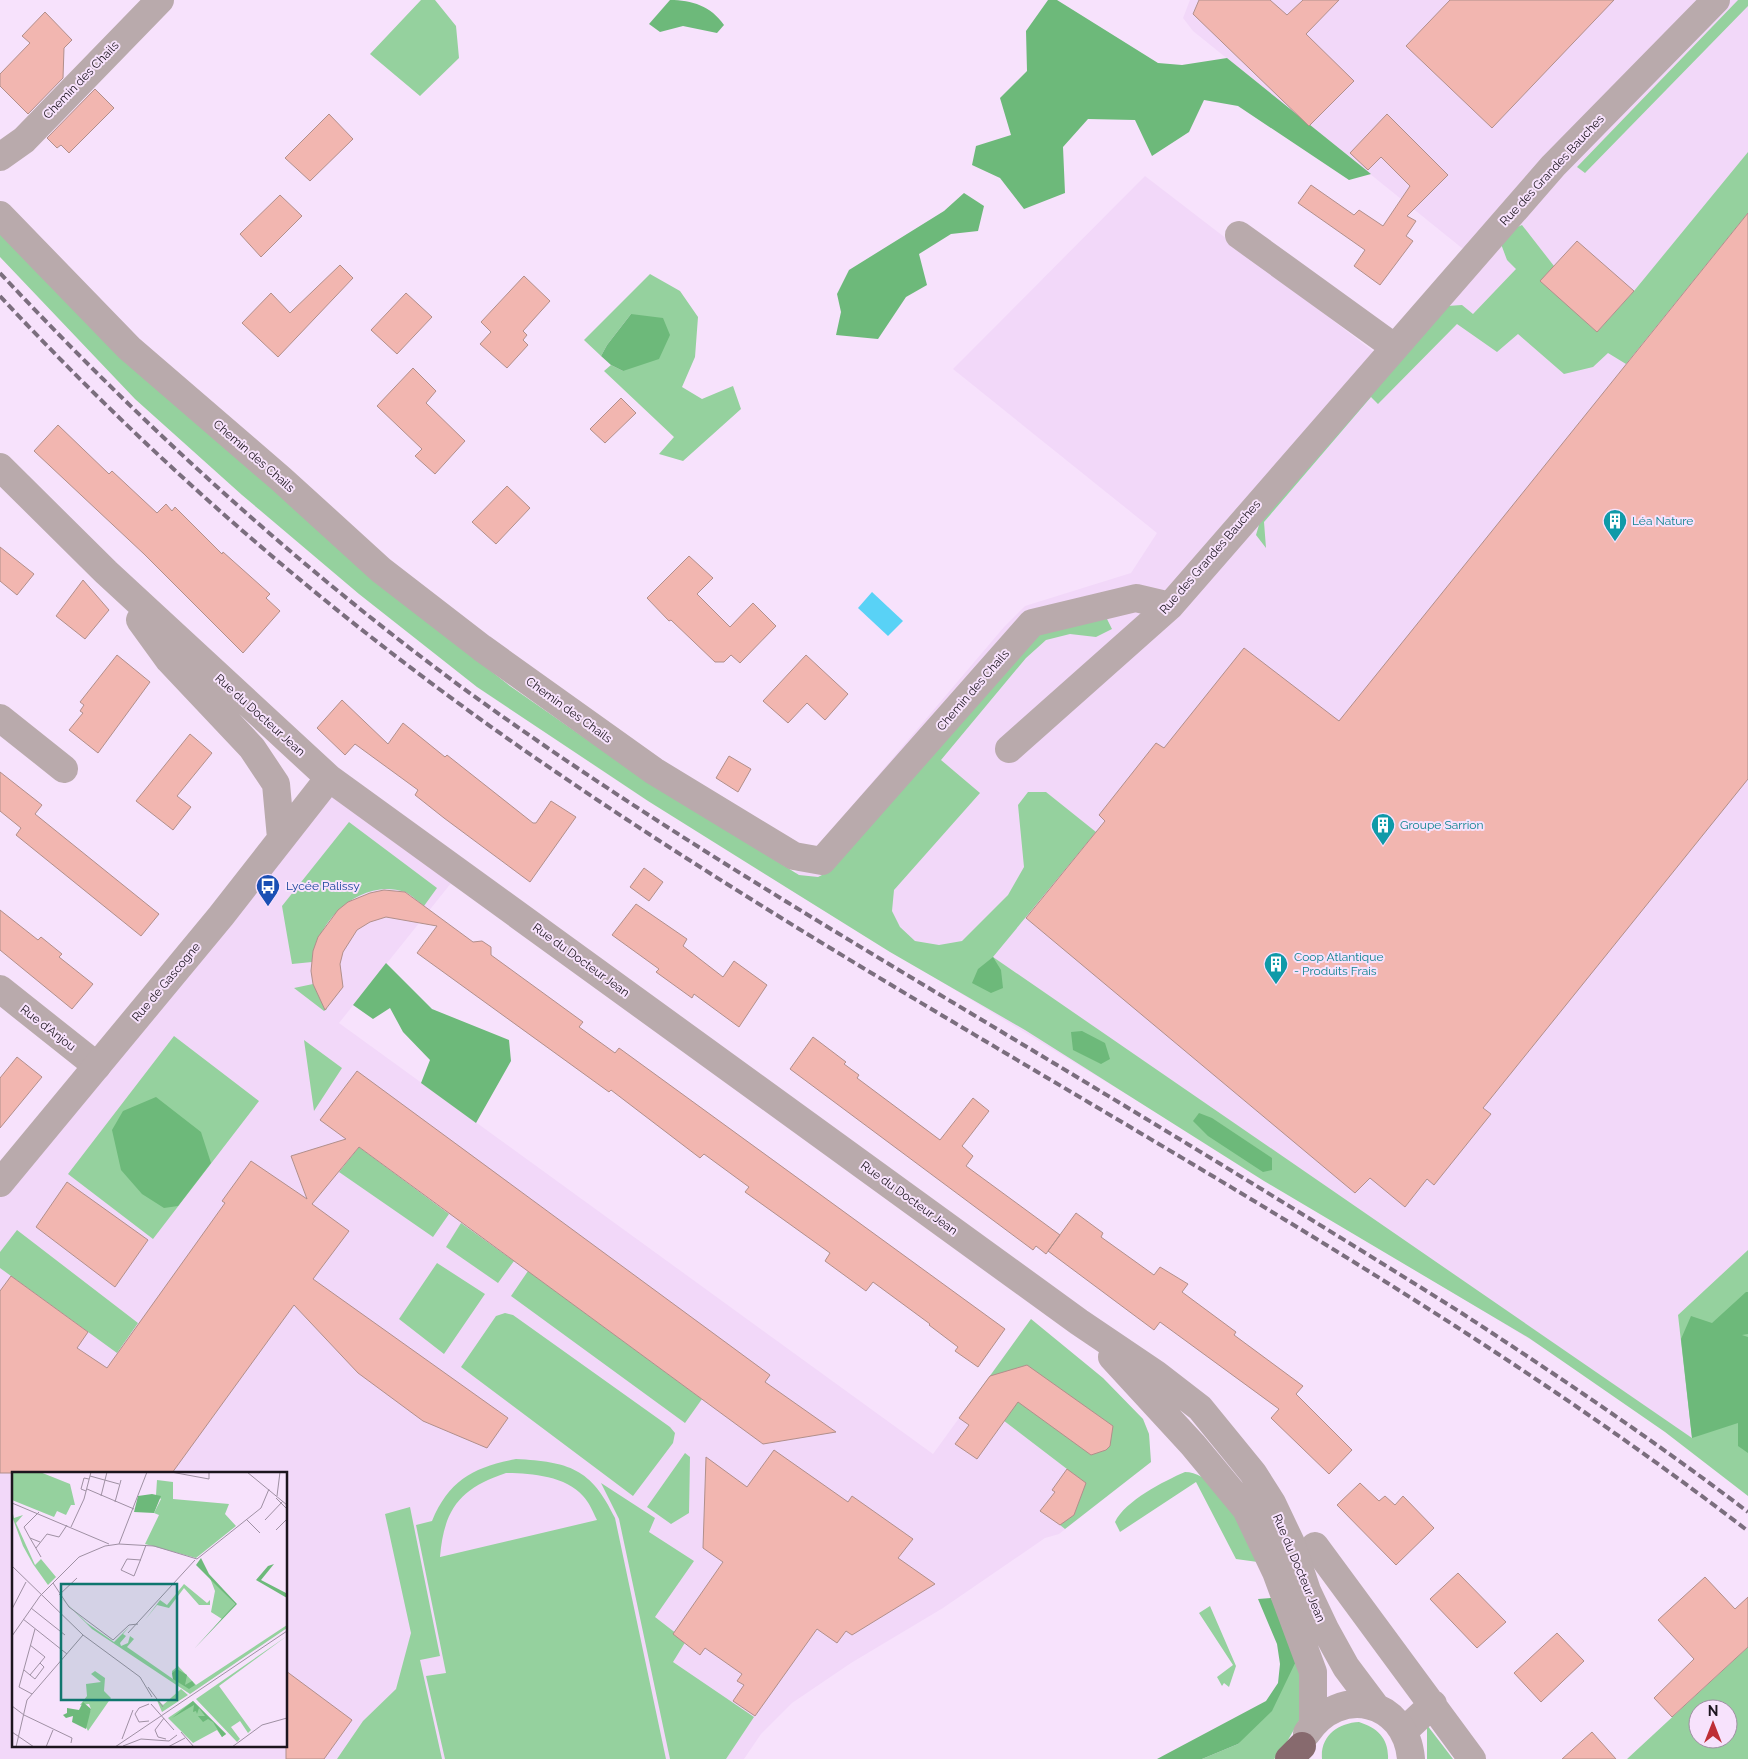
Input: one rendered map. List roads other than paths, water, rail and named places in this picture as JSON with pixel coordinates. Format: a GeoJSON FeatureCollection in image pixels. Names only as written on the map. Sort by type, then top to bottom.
{"type":"FeatureCollection","features":[{"type":"Feature","properties":{"kind":"street","name":"Chemin des Chails"},"geometry":{"type":"LineString","coordinates":[[0,157],[24,140],[160,0]]}},
{"type":"Feature","properties":{"kind":"street","name":"Rue des Grandes Bauches"},"geometry":{"type":"LineString","coordinates":[[1009,749],[1170,606],[1553,166],[1716,0]]}},
{"type":"Feature","properties":{"kind":"street","name":"Chemin des Chails"},"geometry":{"type":"LineString","coordinates":[[0,215],[129,348],[281,479],[381,570],[482,648],[654,771],[794,856],[822,860],[1032,623],[1136,598],[1170,606]]}},
{"type":"Feature","properties":{"kind":"street"},"geometry":{"type":"LineString","coordinates":[[1239,235],[1394,347]]}},
{"type":"Feature","properties":{"kind":"street","name":"Rue du Docteur Jean"},"geometry":{"type":"LineString","coordinates":[[0,467],[106,572],[329,778],[1079,1322],[1156,1374],[1200,1408],[1253,1474],[1272,1503],[1291,1543],[1307,1591],[1325,1629],[1346,1667],[1376,1707]]}},
{"type":"Feature","properties":{"kind":"street","name":"Rue du Docteur Jean"},"geometry":{"type":"LineString","coordinates":[[106,572],[169,660],[252,748],[276,784],[281,838]]}},
{"type":"Feature","properties":{"kind":"street"},"geometry":{"type":"LineString","coordinates":[[0,718],[64,769]]}},
{"type":"Feature","properties":{"kind":"street","name":"Rue de Gascogne"},"geometry":{"type":"LineString","coordinates":[[0,1183],[221,916],[329,778]]}},
{"type":"Feature","properties":{"kind":"street","name":"Rue d'Anjou"},"geometry":{"type":"LineString","coordinates":[[0,989],[97,1066]]}},
{"type":"Feature","properties":{"kind":"street","name":"Rue du Docteur Jean"},"geometry":{"type":"LineString","coordinates":[[1079,1322],[1160,1409],[1246,1509],[1276,1572],[1313,1672],[1301,1747]]}},
{"type":"Feature","properties":{"kind":"street","name":"Rue du Docteur Jean"},"geometry":{"type":"LineString","coordinates":[[1315,1546],[1472,1759]]}},
{"type":"Feature","properties":{"kind":"street"},"geometry":{"type":"LineString","coordinates":[[1301,1747],[1323,1714],[1348,1704],[1376,1707],[1392,1717],[1404,1731],[1409,1744],[1411,1759]]}},
{"type":"Feature","properties":{"kind":"street"},"geometry":{"type":"LineString","coordinates":[[1404,1731],[1433,1704]]}},
{"type":"Feature","properties":{"kind":"water"},"geometry":{"type":"Polygon","coordinates":[[[872,592],[903,621],[888,636],[858,608],[872,592]]]}},
{"type":"Feature","properties":{"kind":"railway"},"geometry":{"type":"LineString","coordinates":[[0,273],[110,386],[226,495],[346,598],[471,694],[599,783],[731,867],[863,949],[1229,1169],[1460,1312],[1606,1409],[1748,1512]]}},
{"type":"Feature","properties":{"kind":"railway"},"geometry":{"type":"LineString","coordinates":[[0,296],[128,427],[264,550],[407,665],[481,720],[556,772],[704,869],[854,962],[1309,1234],[1459,1328],[1605,1427],[1748,1531]]}},
{"type":"Feature","properties":{"kind":"place","name":"Léa Nature"},"geometry":{"type":"Point","coordinates":[1615,542]}},
{"type":"Feature","properties":{"kind":"place","name":"Groupe Sarrion"},"geometry":{"type":"Point","coordinates":[1383,846]}},
{"type":"Feature","properties":{"kind":"place","name":"Lycée Palissy"},"geometry":{"type":"Point","coordinates":[268,907]}},
{"type":"Feature","properties":{"kind":"place","name":"Coop Atlantique - Produits Frais"},"geometry":{"type":"Point","coordinates":[1276,985]}}]}
